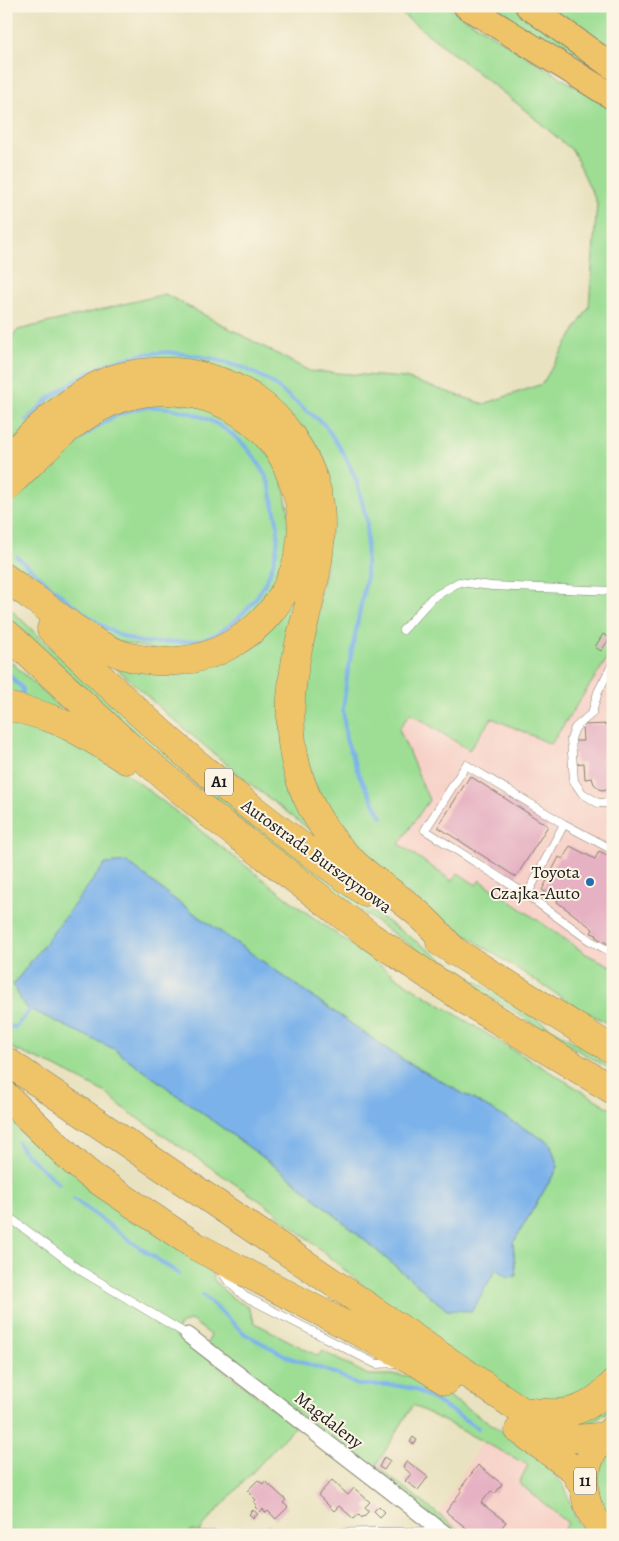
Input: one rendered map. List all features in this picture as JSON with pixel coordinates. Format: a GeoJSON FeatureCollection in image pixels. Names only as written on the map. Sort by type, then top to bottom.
{"type":"FeatureCollection","features":[{"type":"Feature","properties":{"kind":"highway"},"geometry":{"type":"LineString","coordinates":[[6,459],[35,431],[73,400],[98,385],[129,375],[168,371],[184,372],[217,380],[236,388],[256,400],[285,426],[304,457],[311,473],[318,495],[321,522],[316,572],[299,643],[291,694],[290,730],[297,770],[313,808],[332,838],[354,863],[422,917],[455,952]]}},
{"type":"Feature","properties":{"kind":"highway"},"geometry":{"type":"LineString","coordinates":[[6,487],[84,417],[109,403],[135,394],[169,390],[192,393],[225,404],[241,412],[270,439],[284,459],[295,487],[301,513],[302,532],[296,567],[289,584],[264,620],[246,636],[223,649],[205,656],[185,660],[158,662],[123,655],[90,640],[6,578]]}},
{"type":"Feature","properties":{"kind":"highway","name":"Autostrada Bursztynowa"},"geometry":{"type":"LineString","coordinates":[[6,585],[110,686],[206,772],[312,854],[393,912],[613,1050]]}},
{"type":"Feature","properties":{"kind":"highway","name":"Autostrada Bursztynowa"},"geometry":{"type":"LineString","coordinates":[[6,633],[130,747],[211,815],[370,936],[465,1000],[613,1090]]}},
{"type":"Feature","properties":{"kind":"highway"},"geometry":{"type":"LineString","coordinates":[[6,706],[40,714],[78,731],[211,815]]}},
{"type":"Feature","properties":{"kind":"highway"},"geometry":{"type":"LineString","coordinates":[[6,1061],[553,1432],[567,1438],[580,1439],[609,1432]]}},
{"type":"Feature","properties":{"kind":"highway"},"geometry":{"type":"LineString","coordinates":[[6,1096],[90,1175],[197,1247],[418,1363],[573,1469],[584,1488]]}},
{"type":"Feature","properties":{"kind":"highway"},"geometry":{"type":"LineString","coordinates":[[521,1410],[542,1413],[570,1412],[594,1402],[613,1384]]}},
{"type":"Feature","properties":{"kind":"highway","name":"11"},"geometry":{"type":"LineString","coordinates":[[609,1432],[590,1456],[586,1467],[584,1488],[590,1511],[610,1535]]}},
{"type":"Feature","properties":{"kind":"main road"},"geometry":{"type":"LineString","coordinates":[[466,6],[613,97]]}},
{"type":"Feature","properties":{"kind":"main road"},"geometry":{"type":"LineString","coordinates":[[528,6],[613,67]]}},
{"type":"Feature","properties":{"kind":"street","name":"Magdaleny"},"geometry":{"type":"LineString","coordinates":[[188,1334],[445,1533]]}},
{"type":"Feature","properties":{"kind":"lane"},"geometry":{"type":"LineString","coordinates":[[403,630],[432,598],[459,582],[492,586],[613,591]]}},
{"type":"Feature","properties":{"kind":"lane"},"geometry":{"type":"LineString","coordinates":[[613,664],[598,692],[592,713],[575,728],[571,739],[574,781],[582,793],[598,803],[613,803]]}},
{"type":"Feature","properties":{"kind":"lane"},"geometry":{"type":"LineString","coordinates":[[613,850],[564,824],[466,766],[425,830],[527,895],[589,940],[613,953]]}},
{"type":"Feature","properties":{"kind":"lane"},"geometry":{"type":"LineString","coordinates":[[527,895],[564,824]]}},
{"type":"Feature","properties":{"kind":"lane"},"geometry":{"type":"LineString","coordinates":[[6,1215],[83,1272],[188,1334]]}},
{"type":"Feature","properties":{"kind":"lane"},"geometry":{"type":"LineString","coordinates":[[192,1534],[445,1533]]}},
{"type":"Feature","properties":{"kind":"shaded area"},"geometry":{"type":"Polygon","coordinates":[[[613,650],[613,967],[586,954],[479,880],[476,885],[452,881],[398,844],[429,800],[399,729],[410,712],[469,750],[492,718],[551,744],[613,650]]]}},
{"type":"Feature","properties":{"kind":"shaded area"},"geometry":{"type":"Polygon","coordinates":[[[482,1441],[528,1466],[519,1484],[568,1524],[560,1535],[465,1535],[439,1515],[482,1441]]]}},
{"type":"Feature","properties":{"kind":"green space"},"geometry":{"type":"Polygon","coordinates":[[[392,6],[446,6],[613,110],[613,501],[611,521],[613,521],[613,650],[551,744],[492,718],[469,750],[410,713],[399,729],[429,800],[399,844],[452,881],[458,873],[476,885],[480,880],[586,954],[613,967],[613,1026],[578,1008],[436,915],[367,863],[336,829],[305,764],[298,701],[327,560],[230,376],[6,448],[6,342],[18,330],[165,294],[309,371],[405,378],[484,404],[542,384],[589,307],[597,203],[573,151],[519,105],[392,6]]]}},
{"type":"Feature","properties":{"kind":"green space"},"geometry":{"type":"Polygon","coordinates":[[[479,6],[520,6],[613,74],[613,89],[479,6]]]}},
{"type":"Feature","properties":{"kind":"green space"},"geometry":{"type":"Polygon","coordinates":[[[545,6],[613,6],[613,55],[545,6]]]}},
{"type":"Feature","properties":{"kind":"green space"},"geometry":{"type":"Polygon","coordinates":[[[178,378],[226,391],[250,406],[274,427],[288,444],[306,480],[313,521],[310,565],[290,657],[282,710],[286,744],[295,777],[308,808],[325,838],[323,840],[249,783],[168,715],[104,657],[139,666],[177,667],[193,665],[237,649],[257,636],[272,621],[293,586],[301,565],[306,542],[304,497],[297,475],[287,454],[274,435],[245,410],[219,396],[179,384],[158,383],[114,393],[95,402],[71,418],[6,478],[6,468],[34,442],[63,418],[93,398],[135,381],[178,378]]]}},
{"type":"Feature","properties":{"kind":"green space"},"geometry":{"type":"Polygon","coordinates":[[[148,400],[203,405],[252,433],[281,472],[293,535],[270,600],[222,642],[169,653],[102,638],[32,584],[6,556],[6,497],[93,421],[148,400]]]}},
{"type":"Feature","properties":{"kind":"green space"},"geometry":{"type":"Polygon","coordinates":[[[6,605],[71,667],[285,847],[364,906],[518,1008],[613,1066],[613,1071],[504,1006],[440,965],[325,886],[269,844],[160,756],[56,663],[6,614],[6,605]]]}},
{"type":"Feature","properties":{"kind":"green space"},"geometry":{"type":"Polygon","coordinates":[[[6,657],[76,722],[6,699],[6,657]]]}},
{"type":"Feature","properties":{"kind":"green space"},"geometry":{"type":"Polygon","coordinates":[[[6,715],[24,718],[108,759],[300,908],[399,979],[613,1110],[613,1365],[605,1379],[587,1399],[536,1407],[409,1324],[272,1209],[126,1110],[106,1093],[54,1066],[6,1046],[6,715]],[[127,862],[114,1049],[290,1177],[447,1310],[472,1310],[496,1269],[508,1277],[516,1276],[513,1243],[558,1167],[550,1143],[400,1058],[174,899],[127,862]]]}},
{"type":"Feature","properties":{"kind":"green space"},"geometry":{"type":"Polygon","coordinates":[[[6,1110],[196,1257],[225,1291],[248,1306],[255,1323],[318,1356],[322,1351],[368,1375],[398,1375],[421,1379],[484,1419],[544,1461],[564,1486],[575,1517],[586,1535],[560,1535],[568,1523],[519,1483],[528,1465],[413,1405],[376,1466],[465,1535],[458,1535],[360,1463],[207,1343],[211,1335],[191,1320],[180,1325],[174,1335],[195,1348],[295,1426],[203,1526],[200,1532],[190,1531],[189,1535],[6,1535],[6,1110]]]}},
{"type":"Feature","properties":{"kind":"green space"},"geometry":{"type":"Polygon","coordinates":[[[613,1392],[613,1405],[611,1409],[594,1422],[580,1426],[561,1420],[613,1392]]]}},
{"type":"Feature","properties":{"kind":"green space"},"geometry":{"type":"Polygon","coordinates":[[[613,1444],[613,1521],[600,1505],[596,1474],[613,1444]]]}},
{"type":"Feature","properties":{"kind":"water"},"geometry":{"type":"Polygon","coordinates":[[[127,862],[174,899],[400,1058],[550,1143],[558,1167],[513,1243],[516,1276],[508,1277],[496,1269],[472,1311],[447,1310],[290,1177],[114,1049],[25,1007],[13,985],[105,864],[127,862]]]}},
{"type":"Feature","properties":{"kind":"building"},"geometry":{"type":"Polygon","coordinates":[[[603,634],[610,638],[601,651],[595,647],[603,634]]]}},
{"type":"Feature","properties":{"kind":"building"},"geometry":{"type":"Polygon","coordinates":[[[611,724],[611,735],[613,735],[613,777],[611,777],[613,786],[601,790],[594,784],[592,778],[585,779],[584,763],[576,764],[574,741],[583,741],[582,725],[611,724]]]}},
{"type":"Feature","properties":{"kind":"building"},"geometry":{"type":"Polygon","coordinates":[[[470,776],[548,826],[516,877],[438,827],[470,776]]]}},
{"type":"Feature","properties":{"kind":"building","name":"Toyota Czajka-Auto"},"geometry":{"type":"Polygon","coordinates":[[[570,846],[595,859],[599,851],[613,858],[612,946],[591,933],[593,929],[557,902],[558,899],[542,890],[559,857],[563,859],[570,846]]]}},
{"type":"Feature","properties":{"kind":"building"},"geometry":{"type":"Polygon","coordinates":[[[413,1437],[417,1440],[414,1444],[410,1442],[413,1437]]]}},
{"type":"Feature","properties":{"kind":"building"},"geometry":{"type":"Polygon","coordinates":[[[384,1457],[390,1461],[384,1470],[379,1467],[384,1457]]]}},
{"type":"Feature","properties":{"kind":"building"},"geometry":{"type":"Polygon","coordinates":[[[407,1461],[428,1477],[418,1490],[405,1481],[411,1474],[403,1467],[407,1461]]]}},
{"type":"Feature","properties":{"kind":"building"},"geometry":{"type":"Polygon","coordinates":[[[478,1465],[502,1484],[495,1494],[491,1491],[481,1503],[506,1522],[496,1535],[475,1535],[446,1512],[478,1465]]]}},
{"type":"Feature","properties":{"kind":"building"},"geometry":{"type":"Polygon","coordinates":[[[258,1480],[263,1484],[265,1481],[286,1500],[283,1503],[288,1507],[276,1519],[268,1511],[266,1513],[263,1509],[260,1512],[255,1507],[257,1505],[254,1502],[256,1500],[247,1491],[258,1480]]]}},
{"type":"Feature","properties":{"kind":"building"},"geometry":{"type":"Polygon","coordinates":[[[332,1480],[348,1495],[354,1488],[370,1502],[365,1507],[369,1511],[362,1518],[359,1514],[354,1519],[339,1506],[334,1511],[318,1495],[332,1480]]]}},
{"type":"Feature","properties":{"kind":"building"},"geometry":{"type":"Polygon","coordinates":[[[379,1506],[385,1512],[380,1517],[374,1511],[379,1506]]]}},
{"type":"Feature","properties":{"kind":"building"},"geometry":{"type":"Polygon","coordinates":[[[253,1510],[258,1514],[253,1518],[249,1514],[253,1510]]]}},
{"type":"Feature","properties":{"kind":"waterway"},"geometry":{"type":"LineString","coordinates":[[27,420],[48,399],[87,373],[112,362],[142,354],[169,352],[210,358],[244,368],[268,380],[325,425],[344,454],[356,479],[367,521],[366,579],[347,676],[343,710],[346,739],[359,775],[382,817]]}},
{"type":"Feature","properties":{"kind":"waterway"},"geometry":{"type":"LineString","coordinates":[[17,557],[59,594],[92,619],[125,637],[148,643],[197,641],[222,631],[250,606],[262,589],[271,570],[278,540],[278,529],[268,481],[255,458],[237,438],[215,423],[191,413],[162,407],[139,408],[111,418],[55,458]]}},
{"type":"Feature","properties":{"kind":"waterway"},"geometry":{"type":"LineString","coordinates":[[6,503],[13,497]]}},
{"type":"Feature","properties":{"kind":"waterway"},"geometry":{"type":"LineString","coordinates":[[6,672],[23,689],[23,694],[6,693]]}},
{"type":"Feature","properties":{"kind":"waterway"},"geometry":{"type":"LineString","coordinates":[[6,1026],[15,1027],[30,1010]]}},
{"type":"Feature","properties":{"kind":"waterway"},"geometry":{"type":"LineString","coordinates":[[18,1142],[23,1151],[59,1184]]}},
{"type":"Feature","properties":{"kind":"waterway"},"geometry":{"type":"LineString","coordinates":[[74,1199],[179,1274]]}},
{"type":"Feature","properties":{"kind":"waterway"},"geometry":{"type":"LineString","coordinates":[[203,1295],[245,1334],[290,1358],[337,1374],[357,1385],[392,1385],[414,1389],[478,1428]]}},
{"type":"Feature","properties":{"kind":"place","name":"Toyota Czajka-Auto"},"geometry":{"type":"Point","coordinates":[590,882]}}]}
